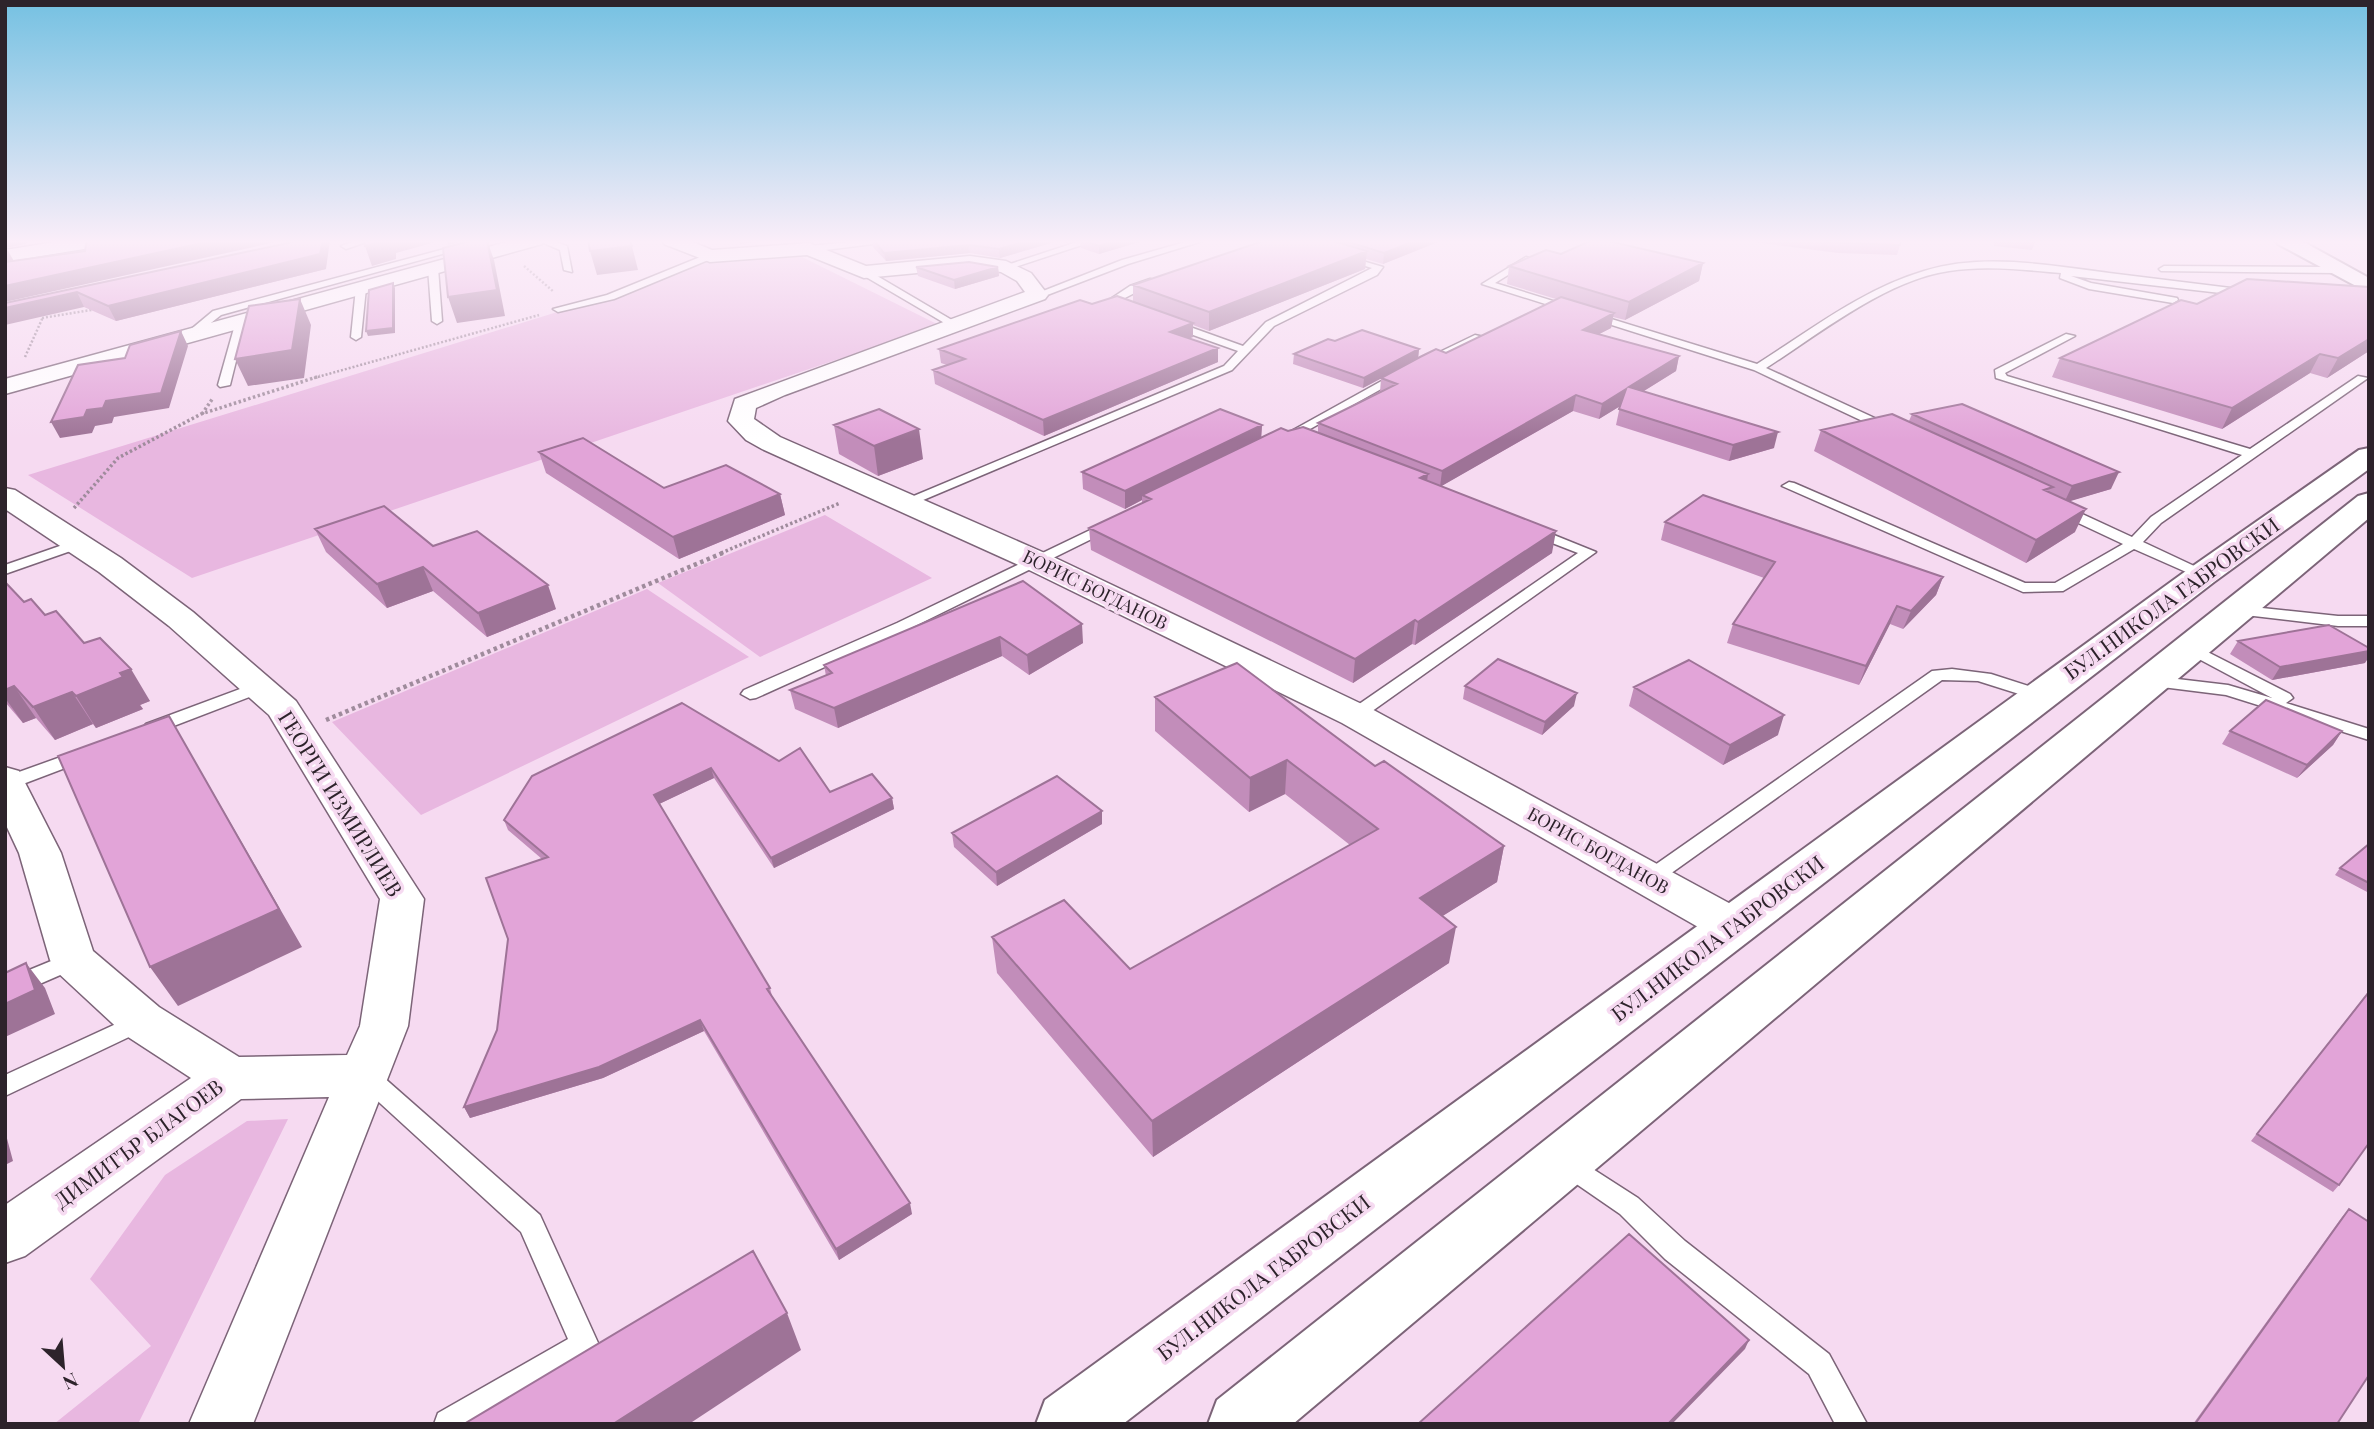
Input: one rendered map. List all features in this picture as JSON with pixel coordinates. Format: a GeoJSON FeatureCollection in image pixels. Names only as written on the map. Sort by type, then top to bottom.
{"type":"FeatureCollection","features":[{"type":"Feature","properties":{"kind":"street"},"geometry":{"type":"LineString","coordinates":[[7,389],[293,307]]}},
{"type":"Feature","properties":{"kind":"street","name":"БОРИС БОГДАНОВ"},"geometry":{"type":"LineString","coordinates":[[1007,307],[776,390],[744,404],[741,421],[755,434],[1036,561],[1355,715],[1735,927]]}},
{"type":"Feature","properties":{"kind":"street","name":"БУЛ.НИКОЛА ГАБРОВСКИ"},"geometry":{"type":"LineString","coordinates":[[1241,1424],[2188,647],[2218,593],[2369,456]]}},
{"type":"Feature","properties":{"kind":"street","name":"БУЛ.НИКОЛА ГАБРОВСКИ"},"geometry":{"type":"LineString","coordinates":[[1069,1424],[2041,696],[2369,502]]}},
{"type":"Feature","properties":{"kind":"street","name":"ГЕОРГИ ИЗМИРЛИЕВ"},"geometry":{"type":"LineString","coordinates":[[33,519],[110,565],[181,619],[283,709],[402,899],[384,1026],[221,1424]]}},
{"type":"Feature","properties":{"kind":"street"},"geometry":{"type":"LineString","coordinates":[[6,783],[40,853],[73,960],[142,1021],[231,1078]]}},
{"type":"Feature","properties":{"kind":"street","name":"ДИМИТЪР БЛАГОЕВ"},"geometry":{"type":"LineString","coordinates":[[5,1237],[231,1078],[364,1075]]}},
{"type":"Feature","properties":{"kind":"lane"},"geometry":{"type":"LineString","coordinates":[[188,336],[217,313],[243,307]]}},
{"type":"Feature","properties":{"kind":"lane"},"geometry":{"type":"LineString","coordinates":[[356,337],[359,307]]}},
{"type":"Feature","properties":{"kind":"lane"},"geometry":{"type":"LineString","coordinates":[[436,307],[437,321]]}},
{"type":"Feature","properties":{"kind":"lane"},"geometry":{"type":"LineString","coordinates":[[558,309],[568,307]]}},
{"type":"Feature","properties":{"kind":"lane"},"geometry":{"type":"LineString","coordinates":[[924,307],[957,326]]}},
{"type":"Feature","properties":{"kind":"lane"},"geometry":{"type":"LineString","coordinates":[[1124,307],[1136,311]]}},
{"type":"Feature","properties":{"kind":"lane"},"geometry":{"type":"LineString","coordinates":[[904,503],[1228,368],[1270,324],[1305,307]]}},
{"type":"Feature","properties":{"kind":"lane"},"geometry":{"type":"LineString","coordinates":[[1560,307],[1758,368],[1896,432]]}},
{"type":"Feature","properties":{"kind":"lane"},"geometry":{"type":"LineString","coordinates":[[1758,368],[1858,307]]}},
{"type":"Feature","properties":{"kind":"lane"},"geometry":{"type":"LineString","coordinates":[[1160,320],[1244,351]]}},
{"type":"Feature","properties":{"kind":"lane"},"geometry":{"type":"LineString","coordinates":[[224,385],[241,321]]}},
{"type":"Feature","properties":{"kind":"lane"},"geometry":{"type":"LineString","coordinates":[[1266,447],[1296,438],[1413,368],[1495,330]]}},
{"type":"Feature","properties":{"kind":"lane"},"geometry":{"type":"LineString","coordinates":[[2070,336],[1999,372],[2002,378],[2253,454]]}},
{"type":"Feature","properties":{"kind":"lane"},"geometry":{"type":"LineString","coordinates":[[1789,486],[2023,587],[2058,587],[2134,543],[2156,520],[2362,378]]}},
{"type":"Feature","properties":{"kind":"lane"},"geometry":{"type":"LineString","coordinates":[[2046,502],[2134,543],[2218,593],[2338,621],[2369,621]]}},
{"type":"Feature","properties":{"kind":"lane"},"geometry":{"type":"LineString","coordinates":[[5,570],[33,519]]}},
{"type":"Feature","properties":{"kind":"lane"},"geometry":{"type":"LineString","coordinates":[[750,694],[903,626],[1121,519]]}},
{"type":"Feature","properties":{"kind":"lane"},"geometry":{"type":"LineString","coordinates":[[1355,715],[1589,552],[1524,527]]}},
{"type":"Feature","properties":{"kind":"lane"},"geometry":{"type":"LineString","coordinates":[[2188,647],[2260,687],[2351,729]]}},
{"type":"Feature","properties":{"kind":"lane"},"geometry":{"type":"LineString","coordinates":[[1648,879],[1938,675],[1956,672],[1982,675],[2041,696]]}},
{"type":"Feature","properties":{"kind":"lane"},"geometry":{"type":"LineString","coordinates":[[2148,680],[2228,690],[2369,735]]}},
{"type":"Feature","properties":{"kind":"lane"},"geometry":{"type":"LineString","coordinates":[[134,735],[259,687]]}},
{"type":"Feature","properties":{"kind":"lane"},"geometry":{"type":"LineString","coordinates":[[6,783],[96,750]]}},
{"type":"Feature","properties":{"kind":"lane"},"geometry":{"type":"LineString","coordinates":[[5,990],[73,960]]}},
{"type":"Feature","properties":{"kind":"lane"},"geometry":{"type":"LineString","coordinates":[[5,1086],[142,1021]]}},
{"type":"Feature","properties":{"kind":"lane"},"geometry":{"type":"LineString","coordinates":[[364,1075],[531,1224],[585,1345],[449,1424]]}},
{"type":"Feature","properties":{"kind":"lane"},"geometry":{"type":"LineString","coordinates":[[1563,1160],[1629,1206],[1675,1250],[1819,1364],[1852,1424]]}},
{"type":"Feature","properties":{"kind":"path"},"geometry":{"type":"LineString","coordinates":[[42,318],[101,308]]}},
{"type":"Feature","properties":{"kind":"path"},"geometry":{"type":"LineString","coordinates":[[33,519],[118,458],[201,414],[346,368],[558,309]]}},
{"type":"Feature","properties":{"kind":"path"},"geometry":{"type":"LineString","coordinates":[[7,389],[44,310]]}},
{"type":"Feature","properties":{"kind":"path"},"geometry":{"type":"LineString","coordinates":[[298,732],[873,489]]}},
{"type":"Feature","properties":{"kind":"shaded area"},"geometry":{"type":"Polygon","coordinates":[[[574,307],[902,307],[939,325],[192,578],[28,475],[574,307]]]}},
{"type":"Feature","properties":{"kind":"shaded area"},"geometry":{"type":"Polygon","coordinates":[[[825,515],[932,578],[760,657],[658,583],[825,515]]]}},
{"type":"Feature","properties":{"kind":"shaded area"},"geometry":{"type":"Polygon","coordinates":[[[647,589],[749,657],[421,815],[332,722],[647,589]]]}},
{"type":"Feature","properties":{"kind":"shaded area"},"geometry":{"type":"Polygon","coordinates":[[[288,1119],[138,1424],[54,1424],[151,1346],[90,1279],[165,1175],[247,1121],[288,1119]]]}},
{"type":"Feature","properties":{"kind":"building"},"geometry":{"type":"Polygon","coordinates":[[[249,307],[299,307],[292,350],[235,359],[249,307]]]}},
{"type":"Feature","properties":{"kind":"building"},"geometry":{"type":"Polygon","coordinates":[[[368,307],[393,307],[393,328],[366,331],[368,307]]]}},
{"type":"Feature","properties":{"kind":"building"},"geometry":{"type":"Polygon","coordinates":[[[1061,307],[1147,307],[1193,323],[1170,332],[1218,348],[1043,420],[933,370],[965,359],[939,349],[1061,307]]]}},
{"type":"Feature","properties":{"kind":"building"},"geometry":{"type":"Polygon","coordinates":[[[1194,307],[1223,307],[1209,312],[1194,307]]]}},
{"type":"Feature","properties":{"kind":"building"},"geometry":{"type":"Polygon","coordinates":[[[1541,307],[1593,307],[1614,313],[1583,330],[1679,356],[1629,387],[1778,432],[1733,445],[1619,409],[1626,389],[1602,404],[1576,395],[1442,471],[1318,423],[1397,384],[1381,378],[1436,349],[1446,353],[1541,307]]]}},
{"type":"Feature","properties":{"kind":"building"},"geometry":{"type":"Polygon","coordinates":[[[2167,307],[2369,307],[2369,339],[2338,358],[2320,354],[2232,408],[2060,358],[2167,307]]]}},
{"type":"Feature","properties":{"kind":"building"},"geometry":{"type":"Polygon","coordinates":[[[1362,330],[1419,349],[1364,378],[1294,354],[1328,339],[1335,341],[1362,330]]]}},
{"type":"Feature","properties":{"kind":"building"},"geometry":{"type":"Polygon","coordinates":[[[181,331],[161,393],[106,401],[103,408],[87,410],[84,417],[51,422],[78,365],[125,358],[130,345],[181,331]]]}},
{"type":"Feature","properties":{"kind":"building"},"geometry":{"type":"Polygon","coordinates":[[[1962,404],[2119,472],[2072,486],[1912,414],[1962,404]]]}},
{"type":"Feature","properties":{"kind":"building"},"geometry":{"type":"Polygon","coordinates":[[[879,409],[919,429],[874,446],[834,425],[879,409]]]}},
{"type":"Feature","properties":{"kind":"building"},"geometry":{"type":"Polygon","coordinates":[[[1220,409],[1262,425],[1125,491],[1082,472],[1220,409]]]}},
{"type":"Feature","properties":{"kind":"building"},"geometry":{"type":"Polygon","coordinates":[[[1892,414],[2053,487],[2044,490],[2086,509],[2036,540],[1821,430],[1892,414]]]}},
{"type":"Feature","properties":{"kind":"building"},"geometry":{"type":"Polygon","coordinates":[[[1303,427],[1428,474],[1420,478],[1556,531],[1418,622],[1415,620],[1355,659],[1089,528],[1151,499],[1142,495],[1281,428],[1288,431],[1303,427]]]}},
{"type":"Feature","properties":{"kind":"building"},"geometry":{"type":"Polygon","coordinates":[[[583,438],[664,488],[726,465],[780,494],[673,537],[539,452],[583,438]]]}},
{"type":"Feature","properties":{"kind":"building"},"geometry":{"type":"Polygon","coordinates":[[[1703,495],[1943,577],[1911,611],[1897,606],[1866,666],[1733,624],[1775,562],[1665,522],[1703,495]]]}},
{"type":"Feature","properties":{"kind":"building"},"geometry":{"type":"Polygon","coordinates":[[[384,506],[433,546],[477,531],[548,585],[478,613],[423,567],[377,584],[315,529],[384,506]]]}},
{"type":"Feature","properties":{"kind":"building"},"geometry":{"type":"Polygon","coordinates":[[[1023,581],[1082,624],[1027,655],[1000,637],[834,708],[790,690],[832,673],[824,665],[1023,581]]]}},
{"type":"Feature","properties":{"kind":"building"},"geometry":{"type":"Polygon","coordinates":[[[5,582],[24,602],[31,599],[45,615],[56,611],[84,643],[100,638],[131,669],[120,673],[123,677],[76,696],[72,692],[33,707],[14,686],[5,690],[5,582]]]}},
{"type":"Feature","properties":{"kind":"building"},"geometry":{"type":"Polygon","coordinates":[[[2329,625],[2369,648],[2369,651],[2280,667],[2238,641],[2329,625]]]}},
{"type":"Feature","properties":{"kind":"building"},"geometry":{"type":"Polygon","coordinates":[[[1498,659],[1577,693],[1545,722],[1465,686],[1498,659]]]}},
{"type":"Feature","properties":{"kind":"building"},"geometry":{"type":"Polygon","coordinates":[[[1689,660],[1784,715],[1730,745],[1634,687],[1689,660]]]}},
{"type":"Feature","properties":{"kind":"building"},"geometry":{"type":"Polygon","coordinates":[[[1237,663],[1375,766],[1384,761],[1504,846],[1420,898],[1456,927],[1152,1121],[992,937],[1064,900],[1130,969],[1378,829],[1287,760],[1250,778],[1155,697],[1237,663]]]}},
{"type":"Feature","properties":{"kind":"building"},"geometry":{"type":"Polygon","coordinates":[[[2266,700],[2342,731],[2307,765],[2230,731],[2266,700]]]}},
{"type":"Feature","properties":{"kind":"building"},"geometry":{"type":"Polygon","coordinates":[[[682,703],[779,761],[800,748],[830,792],[872,774],[892,798],[771,858],[711,768],[654,795],[770,988],[767,989],[910,1203],[836,1249],[700,1020],[599,1067],[464,1107],[497,1030],[508,939],[486,878],[548,857],[504,820],[532,776],[682,703]]]}},
{"type":"Feature","properties":{"kind":"building"},"geometry":{"type":"Polygon","coordinates":[[[169,716],[279,909],[150,967],[58,756],[169,716]]]}},
{"type":"Feature","properties":{"kind":"building"},"geometry":{"type":"Polygon","coordinates":[[[1057,776],[1102,811],[996,872],[952,833],[1057,776]]]}},
{"type":"Feature","properties":{"kind":"building"},"geometry":{"type":"Polygon","coordinates":[[[2369,844],[2369,883],[2340,868],[2369,844]]]}},
{"type":"Feature","properties":{"kind":"building"},"geometry":{"type":"Polygon","coordinates":[[[26,963],[35,990],[5,1004],[5,973],[26,963]]]}},
{"type":"Feature","properties":{"kind":"building"},"geometry":{"type":"Polygon","coordinates":[[[2369,992],[2369,1143],[2339,1185],[2257,1134],[2369,992]]]}},
{"type":"Feature","properties":{"kind":"building"},"geometry":{"type":"Polygon","coordinates":[[[2349,1209],[2369,1222],[2369,1375],[2337,1424],[2195,1424],[2349,1209]]]}},
{"type":"Feature","properties":{"kind":"building"},"geometry":{"type":"Polygon","coordinates":[[[1629,1234],[1749,1340],[1668,1424],[1418,1424],[1629,1234]]]}},
{"type":"Feature","properties":{"kind":"building"},"geometry":{"type":"Polygon","coordinates":[[[753,1251],[787,1313],[613,1424],[464,1424],[753,1251]]]}}]}
